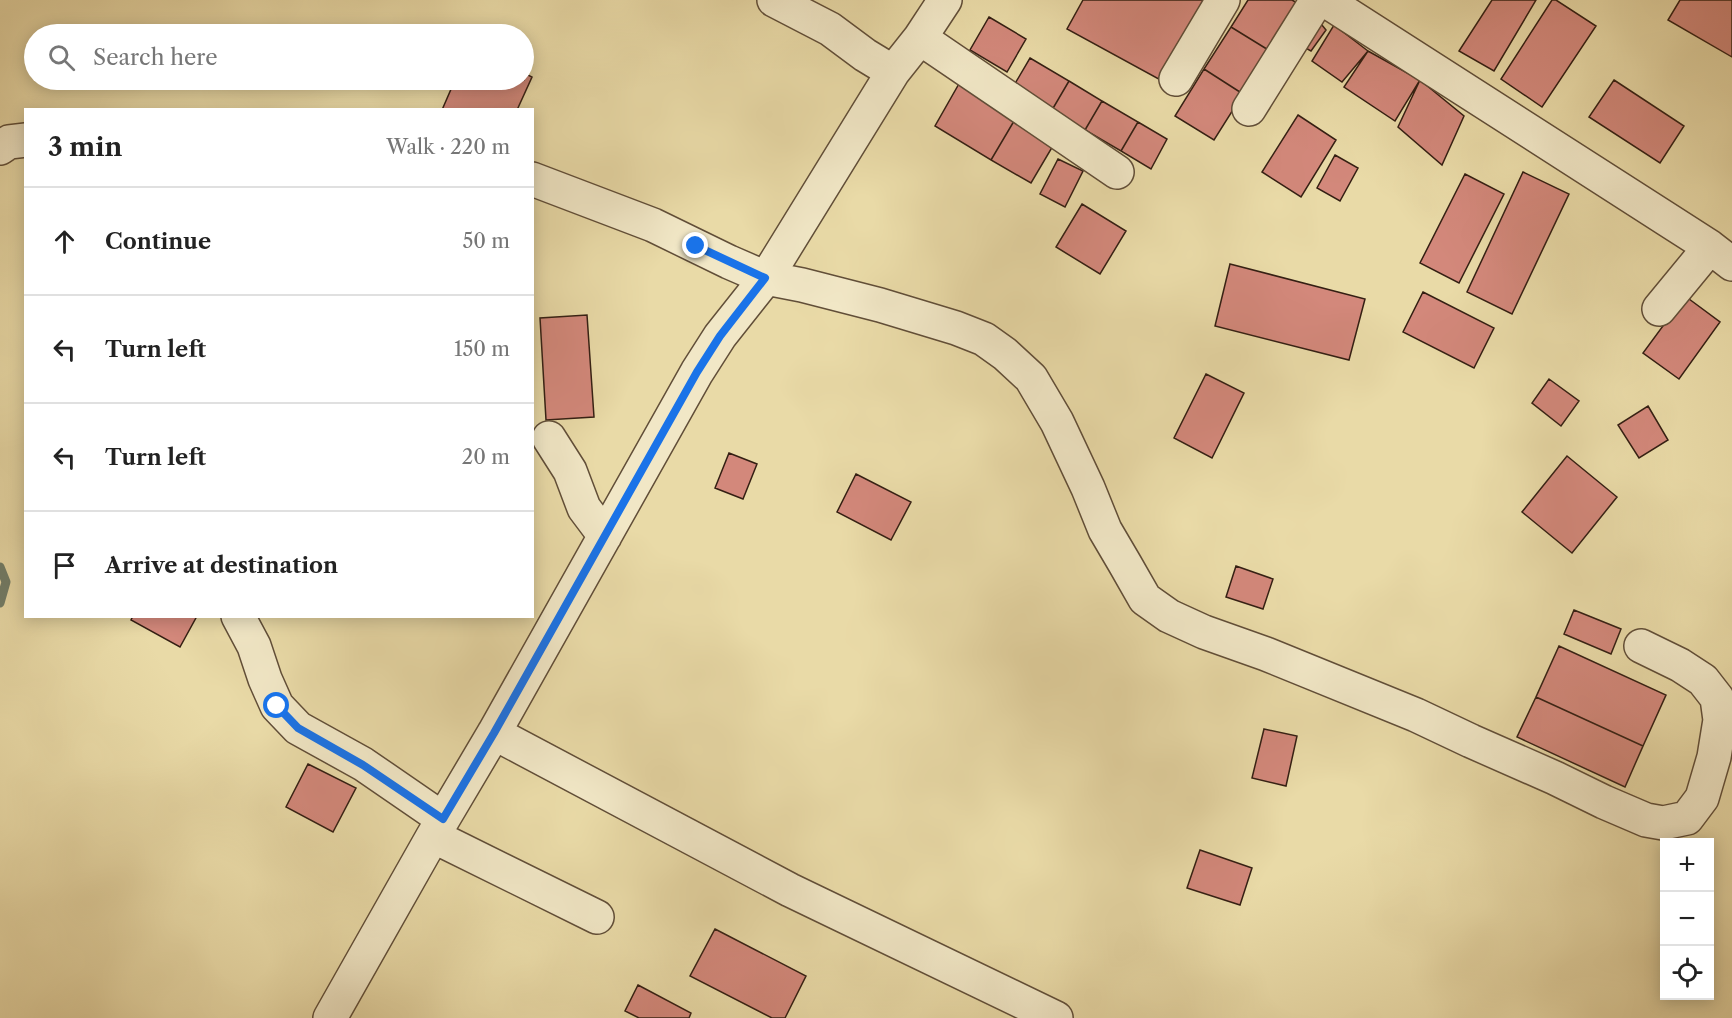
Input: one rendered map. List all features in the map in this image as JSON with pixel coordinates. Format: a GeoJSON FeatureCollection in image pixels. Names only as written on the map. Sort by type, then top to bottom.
{"type":"FeatureCollection","features":[{"type":"Feature","properties":{"kind":"street"},"geometry":{"type":"LineString","coordinates":[[774,0],[830,29],[893,72]]}},
{"type":"Feature","properties":{"kind":"street"},"geometry":{"type":"LineString","coordinates":[[330,1018],[494,733],[697,372],[720,336],[765,278],[893,72],[920,38],[945,0]]}},
{"type":"Feature","properties":{"kind":"street"},"geometry":{"type":"LineString","coordinates":[[1176,79],[1223,0]]}},
{"type":"Feature","properties":{"kind":"street"},"geometry":{"type":"LineString","coordinates":[[1248,109],[1317,0]]}},
{"type":"Feature","properties":{"kind":"street"},"geometry":{"type":"LineString","coordinates":[[1324,0],[1721,255],[1659,309]]}},
{"type":"Feature","properties":{"kind":"street"},"geometry":{"type":"LineString","coordinates":[[920,38],[1117,172]]}},
{"type":"Feature","properties":{"kind":"street"},"geometry":{"type":"LineString","coordinates":[[0,148],[9,142],[24,140]]}},
{"type":"Feature","properties":{"kind":"street"},"geometry":{"type":"LineString","coordinates":[[534,180],[653,225],[765,278],[880,305],[984,339],[1005,354],[1031,378],[1057,422],[1105,530],[1145,598],[1169,616],[1204,632],[1276,658],[1416,715],[1604,802],[1646,820],[1663,823],[1687,818],[1702,798],[1714,757],[1720,720],[1717,698],[1702,680],[1680,665],[1641,646]]}},
{"type":"Feature","properties":{"kind":"street"},"geometry":{"type":"LineString","coordinates":[[549,438],[570,471],[584,508],[604,536]]}},
{"type":"Feature","properties":{"kind":"street"},"geometry":{"type":"LineString","coordinates":[[239,618],[254,646],[277,706],[298,728],[363,765],[438,828],[597,917]]}},
{"type":"Feature","properties":{"kind":"street"},"geometry":{"type":"LineString","coordinates":[[494,733],[790,890],[1056,1018]]}},
{"type":"Feature","properties":{"kind":"building"},"geometry":{"type":"Polygon","coordinates":[[[1083,0],[1212,0],[1166,83],[1067,29],[1083,0]]]}},
{"type":"Feature","properties":{"kind":"building"},"geometry":{"type":"Polygon","coordinates":[[[1248,0],[1292,0],[1299,4],[1270,51],[1231,27],[1248,0]]]}},
{"type":"Feature","properties":{"kind":"building"},"geometry":{"type":"Polygon","coordinates":[[[1492,0],[1536,0],[1494,71],[1459,51],[1492,0]]]}},
{"type":"Feature","properties":{"kind":"building"},"geometry":{"type":"Polygon","coordinates":[[[1552,0],[1556,0],[1596,26],[1542,107],[1501,79],[1552,0]]]}},
{"type":"Feature","properties":{"kind":"building"},"geometry":{"type":"Polygon","coordinates":[[[1680,0],[1732,0],[1732,57],[1668,20],[1680,0]]]}},
{"type":"Feature","properties":{"kind":"building"},"geometry":{"type":"Polygon","coordinates":[[[1313,14],[1326,30],[1311,51],[1300,45],[1313,14]]]}},
{"type":"Feature","properties":{"kind":"building"},"geometry":{"type":"Polygon","coordinates":[[[989,17],[1026,39],[1007,72],[970,50],[989,17]]]}},
{"type":"Feature","properties":{"kind":"building"},"geometry":{"type":"Polygon","coordinates":[[[1334,25],[1368,51],[1342,82],[1312,61],[1334,25]]]}},
{"type":"Feature","properties":{"kind":"building"},"geometry":{"type":"Polygon","coordinates":[[[1231,27],[1270,51],[1243,94],[1204,69],[1231,27]]]}},
{"type":"Feature","properties":{"kind":"building"},"geometry":{"type":"Polygon","coordinates":[[[1368,51],[1420,80],[1395,121],[1344,87],[1368,51]]]}},
{"type":"Feature","properties":{"kind":"building"},"geometry":{"type":"Polygon","coordinates":[[[1030,58],[1069,81],[1052,110],[1013,87],[1030,58]]]}},
{"type":"Feature","properties":{"kind":"building"},"geometry":{"type":"Polygon","coordinates":[[[1204,69],[1243,94],[1214,140],[1175,116],[1204,69]]]}},
{"type":"Feature","properties":{"kind":"building"},"geometry":{"type":"Polygon","coordinates":[[[1420,80],[1464,116],[1442,165],[1398,127],[1420,80]]]}},
{"type":"Feature","properties":{"kind":"building"},"geometry":{"type":"Polygon","coordinates":[[[1614,80],[1684,126],[1660,163],[1589,117],[1614,80]]]}},
{"type":"Feature","properties":{"kind":"building"},"geometry":{"type":"Polygon","coordinates":[[[1069,81],[1102,101],[1085,130],[1052,110],[1069,81]]]}},
{"type":"Feature","properties":{"kind":"building"},"geometry":{"type":"Polygon","coordinates":[[[960,82],[1017,116],[991,160],[935,126],[960,82]]]}},
{"type":"Feature","properties":{"kind":"building"},"geometry":{"type":"Polygon","coordinates":[[[451,90],[526,90],[518,108],[443,108],[451,90]]]}},
{"type":"Feature","properties":{"kind":"building"},"geometry":{"type":"Polygon","coordinates":[[[1102,101],[1138,122],[1121,151],[1085,130],[1102,101]]]}},
{"type":"Feature","properties":{"kind":"building"},"geometry":{"type":"Polygon","coordinates":[[[1298,115],[1336,140],[1301,197],[1262,172],[1298,115]]]}},
{"type":"Feature","properties":{"kind":"building"},"geometry":{"type":"Polygon","coordinates":[[[1017,116],[1057,139],[1031,183],[991,160],[1017,116]]]}},
{"type":"Feature","properties":{"kind":"building"},"geometry":{"type":"Polygon","coordinates":[[[1138,122],[1167,139],[1151,169],[1121,151],[1138,122]]]}},
{"type":"Feature","properties":{"kind":"building"},"geometry":{"type":"Polygon","coordinates":[[[1335,155],[1358,168],[1340,201],[1317,188],[1335,155]]]}},
{"type":"Feature","properties":{"kind":"building"},"geometry":{"type":"Polygon","coordinates":[[[1058,159],[1083,171],[1065,207],[1040,194],[1058,159]]]}},
{"type":"Feature","properties":{"kind":"building"},"geometry":{"type":"Polygon","coordinates":[[[1523,172],[1569,194],[1512,314],[1467,292],[1523,172]]]}},
{"type":"Feature","properties":{"kind":"building"},"geometry":{"type":"Polygon","coordinates":[[[1465,174],[1504,194],[1459,283],[1420,263],[1465,174]]]}},
{"type":"Feature","properties":{"kind":"building"},"geometry":{"type":"Polygon","coordinates":[[[1082,204],[1126,231],[1100,274],[1056,247],[1082,204]]]}},
{"type":"Feature","properties":{"kind":"building"},"geometry":{"type":"Polygon","coordinates":[[[1230,264],[1365,299],[1349,360],[1215,326],[1230,264]]]}},
{"type":"Feature","properties":{"kind":"building"},"geometry":{"type":"Polygon","coordinates":[[[1423,292],[1494,328],[1474,368],[1403,332],[1423,292]]]}},
{"type":"Feature","properties":{"kind":"building"},"geometry":{"type":"Polygon","coordinates":[[[1685,296],[1720,322],[1679,379],[1643,353],[1685,296]]]}},
{"type":"Feature","properties":{"kind":"building"},"geometry":{"type":"Polygon","coordinates":[[[587,315],[594,417],[546,420],[540,318],[587,315]]]}},
{"type":"Feature","properties":{"kind":"building"},"geometry":{"type":"Polygon","coordinates":[[[1206,374],[1244,393],[1212,458],[1174,438],[1206,374]]]}},
{"type":"Feature","properties":{"kind":"building"},"geometry":{"type":"Polygon","coordinates":[[[1549,379],[1579,401],[1561,426],[1532,403],[1549,379]]]}},
{"type":"Feature","properties":{"kind":"building"},"geometry":{"type":"Polygon","coordinates":[[[1648,406],[1668,440],[1639,458],[1618,425],[1648,406]]]}},
{"type":"Feature","properties":{"kind":"building"},"geometry":{"type":"Polygon","coordinates":[[[729,453],[757,464],[743,499],[715,488],[729,453]]]}},
{"type":"Feature","properties":{"kind":"building"},"geometry":{"type":"Polygon","coordinates":[[[1567,456],[1617,497],[1572,553],[1522,512],[1567,456]]]}},
{"type":"Feature","properties":{"kind":"building"},"geometry":{"type":"Polygon","coordinates":[[[856,474],[911,502],[891,540],[837,512],[856,474]]]}},
{"type":"Feature","properties":{"kind":"building"},"geometry":{"type":"Polygon","coordinates":[[[1236,566],[1273,579],[1263,609],[1226,597],[1236,566]]]}},
{"type":"Feature","properties":{"kind":"building"},"geometry":{"type":"Polygon","coordinates":[[[1574,610],[1621,629],[1611,654],[1564,634],[1574,610]]]}},
{"type":"Feature","properties":{"kind":"building"},"geometry":{"type":"Polygon","coordinates":[[[132,618],[196,618],[180,647],[131,620],[132,618]]]}},
{"type":"Feature","properties":{"kind":"building"},"geometry":{"type":"Polygon","coordinates":[[[1559,646],[1666,695],[1643,746],[1536,697],[1559,646]]]}},
{"type":"Feature","properties":{"kind":"building"},"geometry":{"type":"Polygon","coordinates":[[[1536,697],[1643,746],[1625,787],[1517,737],[1536,697]]]}},
{"type":"Feature","properties":{"kind":"building"},"geometry":{"type":"Polygon","coordinates":[[[1264,729],[1297,736],[1286,786],[1252,778],[1264,729]]]}},
{"type":"Feature","properties":{"kind":"building"},"geometry":{"type":"Polygon","coordinates":[[[308,764],[356,788],[333,832],[286,807],[308,764]]]}},
{"type":"Feature","properties":{"kind":"building"},"geometry":{"type":"Polygon","coordinates":[[[1200,850],[1252,868],[1240,905],[1187,888],[1200,850]]]}},
{"type":"Feature","properties":{"kind":"building"},"geometry":{"type":"Polygon","coordinates":[[[715,929],[806,976],[785,1018],[772,1018],[690,976],[715,929]]]}},
{"type":"Feature","properties":{"kind":"building"},"geometry":{"type":"Polygon","coordinates":[[[638,985],[691,1013],[689,1018],[639,1018],[625,1011],[638,985]]]}},
{"type":"Feature","properties":{"kind":"waterway"},"geometry":{"type":"LineString","coordinates":[[0,567],[6,582],[0,603]]}},
{"type":"Feature","properties":{"kind":"route"},"geometry":{"type":"LineString","coordinates":[[277,706],[298,728],[363,765],[443,819],[494,733],[697,372],[720,336],[765,278],[696,246]]}}]}
